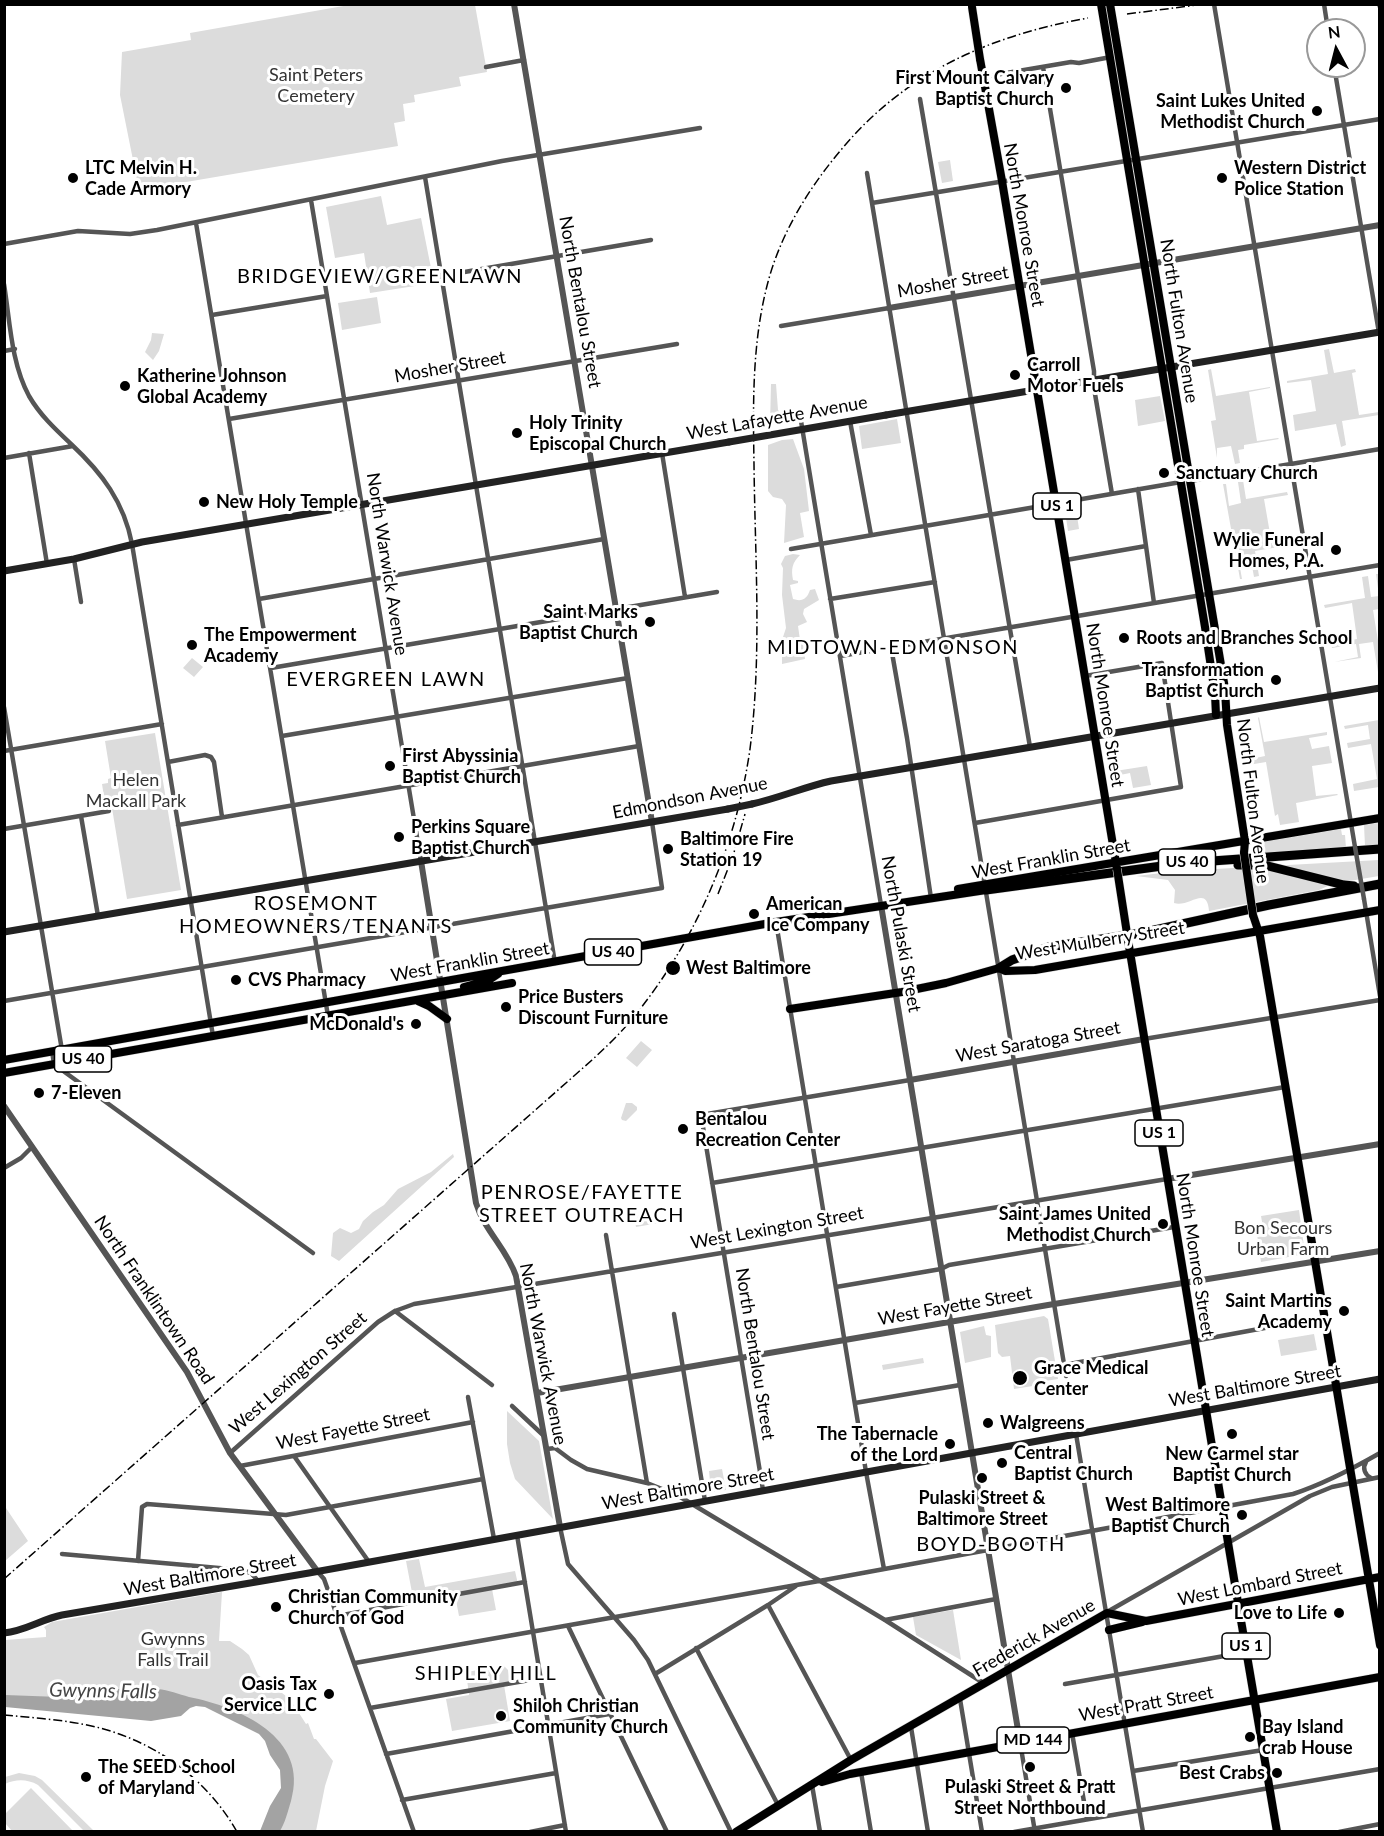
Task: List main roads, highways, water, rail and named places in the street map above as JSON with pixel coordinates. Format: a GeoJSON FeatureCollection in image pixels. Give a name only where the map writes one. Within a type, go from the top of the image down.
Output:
{"type":"FeatureCollection","features":[{"type":"Feature","properties":{"kind":"highway","name":"US 40"},"geometry":{"type":"LineString","coordinates":[[985,888],[1184,863],[1380,849]]}},
{"type":"Feature","properties":{"kind":"highway"},"geometry":{"type":"LineString","coordinates":[[985,888],[1002,892],[1178,868],[1232,865],[1264,865],[1344,885],[1365,887]]}},
{"type":"Feature","properties":{"kind":"highway"},"geometry":{"type":"LineString","coordinates":[[999,968],[1021,956],[1049,947],[1142,933],[1269,905],[1380,884]]}},
{"type":"Feature","properties":{"kind":"main road","name":"North Fulton Avenue"},"geometry":{"type":"LineString","coordinates":[[1101,4],[1145,264],[1191,480],[1225,689],[1227,725],[1245,841],[1244,853],[1253,915],[1258,930],[1380,1646]]}},
{"type":"Feature","properties":{"kind":"main road","name":"North Fulton Avenue"},"geometry":{"type":"LineString","coordinates":[[1110,4],[1154,263],[1181,482],[1215,694],[1216,715]]}},
{"type":"Feature","properties":{"kind":"main road","name":"North Monroe Street"},"geometry":{"type":"LineString","coordinates":[[971,6],[1066,560],[1174,1227],[1206,1410]]}},
{"type":"Feature","properties":{"kind":"main road","name":"West Lafayette Avenue"},"geometry":{"type":"LineString","coordinates":[[4,572],[74,559],[132,544],[362,504],[1379,333]]}},
{"type":"Feature","properties":{"kind":"main road","name":"Edmondson Avenue"},"geometry":{"type":"LineString","coordinates":[[4,932],[728,809],[769,801],[815,784],[1380,688]]}},
{"type":"Feature","properties":{"kind":"main road","name":"West Franklin Street"},"geometry":{"type":"LineString","coordinates":[[4,1060],[776,922],[942,897],[1380,818]]}},
{"type":"Feature","properties":{"kind":"main road","name":"West Mulberry Street"},"geometry":{"type":"LineString","coordinates":[[790,1010],[896,993],[999,968],[1005,971],[1035,970],[1380,910]]}},
{"type":"Feature","properties":{"kind":"main road"},"geometry":{"type":"LineString","coordinates":[[443,995],[449,991],[489,980],[502,972]]}},
{"type":"Feature","properties":{"kind":"main road","name":"West Franklin Street"},"geometry":{"type":"LineString","coordinates":[[4,1072],[512,983]]}},
{"type":"Feature","properties":{"kind":"main road"},"geometry":{"type":"LineString","coordinates":[[417,1000],[447,1019]]}},
{"type":"Feature","properties":{"kind":"main road","name":"West Baltimore Street"},"geometry":{"type":"LineString","coordinates":[[4,1633],[22,1630],[51,1617],[318,1572],[1380,1379]]}},
{"type":"Feature","properties":{"kind":"main road","name":"US 1"},"geometry":{"type":"LineString","coordinates":[[1206,1410],[1277,1832]]}},
{"type":"Feature","properties":{"kind":"main road","name":"West Lombard Street"},"geometry":{"type":"LineString","coordinates":[[1109,1630],[1380,1577]]}},
{"type":"Feature","properties":{"kind":"main road","name":"West Lombard Street"},"geometry":{"type":"LineString","coordinates":[[1107,1613],[1146,1621]]}},
{"type":"Feature","properties":{"kind":"main road","name":"Frederick Avenue"},"geometry":{"type":"LineString","coordinates":[[736,1832],[851,1760],[1107,1613]]}},
{"type":"Feature","properties":{"kind":"main road","name":"West Pratt Street"},"geometry":{"type":"LineString","coordinates":[[812,1785],[861,1772],[1380,1677]]}},
{"type":"Feature","properties":{"kind":"railway"},"geometry":{"type":"LineString","coordinates":[[1127,14],[1205,4]]}},
{"type":"Feature","properties":{"kind":"railway"},"geometry":{"type":"LineString","coordinates":[[4,1579],[592,1060],[623,1030],[655,990],[693,926],[723,857],[735,822],[750,749],[757,643],[754,441],[756,350],[768,282],[782,241],[802,203],[840,151],[878,111],[904,90],[932,72],[991,44],[1022,33],[1088,18]]}},
{"type":"Feature","properties":{"kind":"railway"},"geometry":{"type":"LineString","coordinates":[[718,894],[733,856],[745,814]]}},
{"type":"Feature","properties":{"kind":"railway"},"geometry":{"type":"LineString","coordinates":[[4,1715],[88,1725],[141,1743],[179,1766],[196,1780],[225,1813],[237,1832]]}},
{"type":"Feature","properties":{"kind":"place","name":"First Mount Calvary Baptist Church"},"geometry":{"type":"Point","coordinates":[1066,88]}},
{"type":"Feature","properties":{"kind":"place","name":"Saint Lukes United Methodist Church"},"geometry":{"type":"Point","coordinates":[1317,111]}},
{"type":"Feature","properties":{"kind":"place","name":"LTC Melvin H. Cade Armory"},"geometry":{"type":"Point","coordinates":[73,178]}},
{"type":"Feature","properties":{"kind":"place","name":"Western District Police Station"},"geometry":{"type":"Point","coordinates":[1222,178]}},
{"type":"Feature","properties":{"kind":"place","name":"Carroll Motor Fuels"},"geometry":{"type":"Point","coordinates":[1015,375]}},
{"type":"Feature","properties":{"kind":"place","name":"Katherine Johnson Global Academy"},"geometry":{"type":"Point","coordinates":[125,386]}},
{"type":"Feature","properties":{"kind":"place","name":"Holy Trinity Episcopal Church"},"geometry":{"type":"Point","coordinates":[517,433]}},
{"type":"Feature","properties":{"kind":"place","name":"Sanctuary Church"},"geometry":{"type":"Point","coordinates":[1164,473]}},
{"type":"Feature","properties":{"kind":"place","name":"New Holy Temple"},"geometry":{"type":"Point","coordinates":[204,502]}},
{"type":"Feature","properties":{"kind":"place","name":"Wylie Funeral Homes, P.A."},"geometry":{"type":"Point","coordinates":[1336,550]}},
{"type":"Feature","properties":{"kind":"place","name":"Saint Marks Baptist Church"},"geometry":{"type":"Point","coordinates":[650,622]}},
{"type":"Feature","properties":{"kind":"place","name":"Roots and Branches School"},"geometry":{"type":"Point","coordinates":[1124,638]}},
{"type":"Feature","properties":{"kind":"place","name":"The Empowerment Academy"},"geometry":{"type":"Point","coordinates":[192,645]}},
{"type":"Feature","properties":{"kind":"place","name":"Transformation Baptist Church"},"geometry":{"type":"Point","coordinates":[1276,680]}},
{"type":"Feature","properties":{"kind":"place","name":"First Abyssinia Baptist Church"},"geometry":{"type":"Point","coordinates":[390,766]}},
{"type":"Feature","properties":{"kind":"place","name":"Perkins Square Baptist Church"},"geometry":{"type":"Point","coordinates":[399,837]}},
{"type":"Feature","properties":{"kind":"place","name":"Baltimore Fire Station 19"},"geometry":{"type":"Point","coordinates":[668,849]}},
{"type":"Feature","properties":{"kind":"place","name":"American Ice Company"},"geometry":{"type":"Point","coordinates":[754,914]}},
{"type":"Feature","properties":{"kind":"place","name":"West Baltimore"},"geometry":{"type":"Point","coordinates":[673,968]}},
{"type":"Feature","properties":{"kind":"place","name":"CVS Pharmacy"},"geometry":{"type":"Point","coordinates":[236,980]}},
{"type":"Feature","properties":{"kind":"place","name":"Price Busters Discount Furniture"},"geometry":{"type":"Point","coordinates":[506,1007]}},
{"type":"Feature","properties":{"kind":"place","name":"McDonald's"},"geometry":{"type":"Point","coordinates":[416,1024]}},
{"type":"Feature","properties":{"kind":"place","name":"7-Eleven"},"geometry":{"type":"Point","coordinates":[39,1093]}},
{"type":"Feature","properties":{"kind":"place","name":"Bentalou Recreation Center"},"geometry":{"type":"Point","coordinates":[683,1129]}},
{"type":"Feature","properties":{"kind":"place","name":"Saint James United Methodist Church"},"geometry":{"type":"Point","coordinates":[1163,1224]}},
{"type":"Feature","properties":{"kind":"place","name":"Saint Martins Academy"},"geometry":{"type":"Point","coordinates":[1344,1311]}},
{"type":"Feature","properties":{"kind":"place","name":"Grace Medical Center"},"geometry":{"type":"Point","coordinates":[1020,1378]}},
{"type":"Feature","properties":{"kind":"place","name":"Walgreens"},"geometry":{"type":"Point","coordinates":[988,1423]}},
{"type":"Feature","properties":{"kind":"place","name":"New Carmel star Baptist Church"},"geometry":{"type":"Point","coordinates":[1232,1434]}},
{"type":"Feature","properties":{"kind":"place","name":"The Tabernacle of the Lord"},"geometry":{"type":"Point","coordinates":[950,1444]}},
{"type":"Feature","properties":{"kind":"place","name":"Central Baptist Church"},"geometry":{"type":"Point","coordinates":[1002,1463]}},
{"type":"Feature","properties":{"kind":"place","name":"Pulaski Street & Baltimore Street"},"geometry":{"type":"Point","coordinates":[982,1478]}},
{"type":"Feature","properties":{"kind":"place","name":"West Baltimore Baptist Church"},"geometry":{"type":"Point","coordinates":[1242,1515]}},
{"type":"Feature","properties":{"kind":"place","name":"Christian Community Church of God"},"geometry":{"type":"Point","coordinates":[276,1607]}},
{"type":"Feature","properties":{"kind":"place","name":"Love to Life"},"geometry":{"type":"Point","coordinates":[1339,1613]}},
{"type":"Feature","properties":{"kind":"place","name":"Oasis Tax Service LLC"},"geometry":{"type":"Point","coordinates":[329,1694]}},
{"type":"Feature","properties":{"kind":"place","name":"Shiloh Christian Community Church"},"geometry":{"type":"Point","coordinates":[501,1716]}},
{"type":"Feature","properties":{"kind":"place","name":"Bay Island crab House"},"geometry":{"type":"Point","coordinates":[1250,1737]}},
{"type":"Feature","properties":{"kind":"place","name":"Pulaski Street & Pratt Street Northbound"},"geometry":{"type":"Point","coordinates":[1030,1767]}},
{"type":"Feature","properties":{"kind":"place","name":"Best Crabs"},"geometry":{"type":"Point","coordinates":[1277,1773]}},
{"type":"Feature","properties":{"kind":"place","name":"The SEED School of Maryland"},"geometry":{"type":"Point","coordinates":[86,1777]}},
{"type":"Feature","properties":{"kind":"district","name":"BRIDGEVIEW/GREENLAWN"},"geometry":{"type":"Point","coordinates":[380,277]}},
{"type":"Feature","properties":{"kind":"district","name":"MIDTOWN-EDMONSON"},"geometry":{"type":"Point","coordinates":[893,648]}},
{"type":"Feature","properties":{"kind":"district","name":"EVERGREEN LAWN"},"geometry":{"type":"Point","coordinates":[386,680]}},
{"type":"Feature","properties":{"kind":"district","name":"ROSEMONT HOMEOWNERS/TENANTS"},"geometry":{"type":"Point","coordinates":[316,916]}},
{"type":"Feature","properties":{"kind":"district","name":"PENROSE/FAYETTE STREET OUTREACH"},"geometry":{"type":"Point","coordinates":[582,1204]}},
{"type":"Feature","properties":{"kind":"district","name":"BOYD-BOOTH"},"geometry":{"type":"Point","coordinates":[991,1545]}},
{"type":"Feature","properties":{"kind":"district","name":"SHIPLEY HILL"},"geometry":{"type":"Point","coordinates":[486,1674]}},
{"type":"Feature","properties":{"kind":"park label","name":"Saint Peters Cemetery"},"geometry":{"type":"Point","coordinates":[316,85]}},
{"type":"Feature","properties":{"kind":"park label","name":"Helen Mackall Park"},"geometry":{"type":"Point","coordinates":[136,790]}},
{"type":"Feature","properties":{"kind":"park label","name":"Bon Secours Urban Farm"},"geometry":{"type":"Point","coordinates":[1283,1238]}},
{"type":"Feature","properties":{"kind":"park label","name":"Gwynns Falls Trail"},"geometry":{"type":"Point","coordinates":[173,1649]}},
{"type":"Feature","properties":{"kind":"water label","name":"Gwynns Falls"},"geometry":{"type":"Point","coordinates":[103,1691]}}]}
